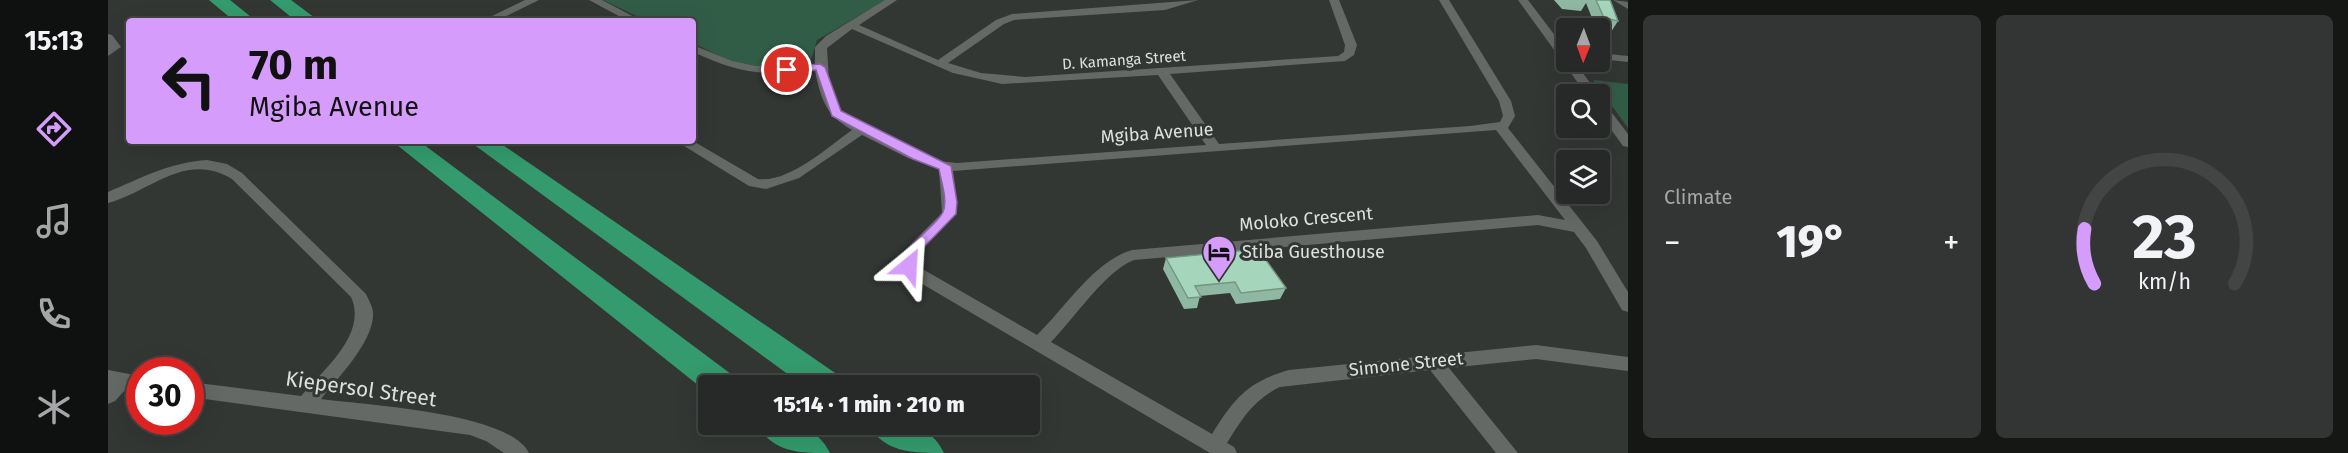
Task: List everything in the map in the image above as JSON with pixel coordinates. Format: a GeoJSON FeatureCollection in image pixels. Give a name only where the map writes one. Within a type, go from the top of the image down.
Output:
{"type":"FeatureCollection","features":[{"type":"Feature","properties":{"kind":"highway"},"geometry":{"type":"LineString","coordinates":[[218,0],[242,18]]}},
{"type":"Feature","properties":{"kind":"highway"},"geometry":{"type":"LineString","coordinates":[[279,0],[305,18]]}},
{"type":"Feature","properties":{"kind":"highway"},"geometry":{"type":"LineString","coordinates":[[408,144],[709,375]]}},
{"type":"Feature","properties":{"kind":"highway"},"geometry":{"type":"LineString","coordinates":[[486,144],[813,375]]}},
{"type":"Feature","properties":{"kind":"highway"},"geometry":{"type":"LineString","coordinates":[[788,435],[812,453]]}},
{"type":"Feature","properties":{"kind":"highway"},"geometry":{"type":"LineString","coordinates":[[901,435],[926,453]]}},
{"type":"Feature","properties":{"kind":"street"},"geometry":{"type":"LineString","coordinates":[[494,18],[534,0]]}},
{"type":"Feature","properties":{"kind":"street"},"geometry":{"type":"LineString","coordinates":[[594,0],[631,18]]}},
{"type":"Feature","properties":{"kind":"street"},"geometry":{"type":"LineString","coordinates":[[696,50],[729,66],[748,71],[820,67],[819,52],[825,41],[892,0]]}},
{"type":"Feature","properties":{"kind":"street"},"geometry":{"type":"LineString","coordinates":[[942,63],[1000,22],[1012,17],[1165,7],[1193,0]]}},
{"type":"Feature","properties":{"kind":"street","name":"D. Kamanga Street"},"geometry":{"type":"LineString","coordinates":[[851,25],[978,77],[1011,81],[1341,59],[1352,49],[1334,0]]}},
{"type":"Feature","properties":{"kind":"street"},"geometry":{"type":"LineString","coordinates":[[1444,0],[1505,101],[1508,122],[1500,127],[1592,245],[1628,306]]}},
{"type":"Feature","properties":{"kind":"street"},"geometry":{"type":"LineString","coordinates":[[1523,0],[1556,43]]}},
{"type":"Feature","properties":{"kind":"street"},"geometry":{"type":"LineString","coordinates":[[1618,0],[1628,6]]}},
{"type":"Feature","properties":{"kind":"street"},"geometry":{"type":"LineString","coordinates":[[108,37],[115,46],[108,53]]}},
{"type":"Feature","properties":{"kind":"street"},"geometry":{"type":"LineString","coordinates":[[1610,58],[1628,59]]}},
{"type":"Feature","properties":{"kind":"street","name":"Mgiba Avenue"},"geometry":{"type":"LineString","coordinates":[[820,67],[836,113],[918,157],[945,166],[1500,127]]}},
{"type":"Feature","properties":{"kind":"street"},"geometry":{"type":"LineString","coordinates":[[1162,72],[1214,147]]}},
{"type":"Feature","properties":{"kind":"street"},"geometry":{"type":"LineString","coordinates":[[1610,119],[1628,143]]}},
{"type":"Feature","properties":{"kind":"street"},"geometry":{"type":"LineString","coordinates":[[688,144],[754,183],[766,186],[788,178],[863,128]]}},
{"type":"Feature","properties":{"kind":"street"},"geometry":{"type":"LineString","coordinates":[[108,198],[182,168],[203,163],[218,165],[237,176],[358,294],[364,306],[364,323],[350,346],[306,404]]}},
{"type":"Feature","properties":{"kind":"street"},"geometry":{"type":"LineString","coordinates":[[945,166],[950,202],[949,214],[911,251],[907,259],[909,266],[917,274],[1221,450]]}},
{"type":"Feature","properties":{"kind":"street","name":"Moloko Crescent"},"geometry":{"type":"LineString","coordinates":[[1038,344],[1062,321],[1105,269],[1115,261],[1132,255],[1538,220],[1578,228]]}},
{"type":"Feature","properties":{"kind":"street","name":"Simone Street"},"geometry":{"type":"LineString","coordinates":[[1221,450],[1237,411],[1263,384],[1288,376],[1536,352],[1628,364]]}},
{"type":"Feature","properties":{"kind":"street"},"geometry":{"type":"LineString","coordinates":[[1433,361],[1508,453]]}},
{"type":"Feature","properties":{"kind":"street"},"geometry":{"type":"LineString","coordinates":[[108,396],[124,380]]}},
{"type":"Feature","properties":{"kind":"street","name":"Kiepersol Street"},"geometry":{"type":"LineString","coordinates":[[204,391],[470,427],[493,435],[519,453]]}},
{"type":"Feature","properties":{"kind":"green space"},"geometry":{"type":"Polygon","coordinates":[[[603,0],[886,0],[817,40],[810,63],[783,67],[740,66],[696,44],[696,18],[641,18],[603,0]]]}},
{"type":"Feature","properties":{"kind":"green space"},"geometry":{"type":"Polygon","coordinates":[[[1593,80],[1628,84],[1628,128],[1610,103],[1610,84],[1596,84],[1593,80]]]}},
{"type":"Feature","properties":{"kind":"building"},"geometry":{"type":"Polygon","coordinates":[[[1596,0],[1610,0],[1618,21],[1604,18],[1596,0]]]}},
{"type":"Feature","properties":{"kind":"building"},"geometry":{"type":"Polygon","coordinates":[[[1258,249],[1286,288],[1241,293],[1235,282],[1195,286],[1201,297],[1188,298],[1166,258],[1258,249]]]}},
{"type":"Feature","properties":{"kind":"place","name":"Stiba Guesthouse"},"geometry":{"type":"Point","coordinates":[1219,281]}},
{"type":"Feature","properties":{"kind":"route"},"geometry":{"type":"LineString","coordinates":[[787,70],[820,67],[836,113],[918,157],[945,166],[950,202],[948,218],[911,251],[907,259],[909,266]]}}]}
